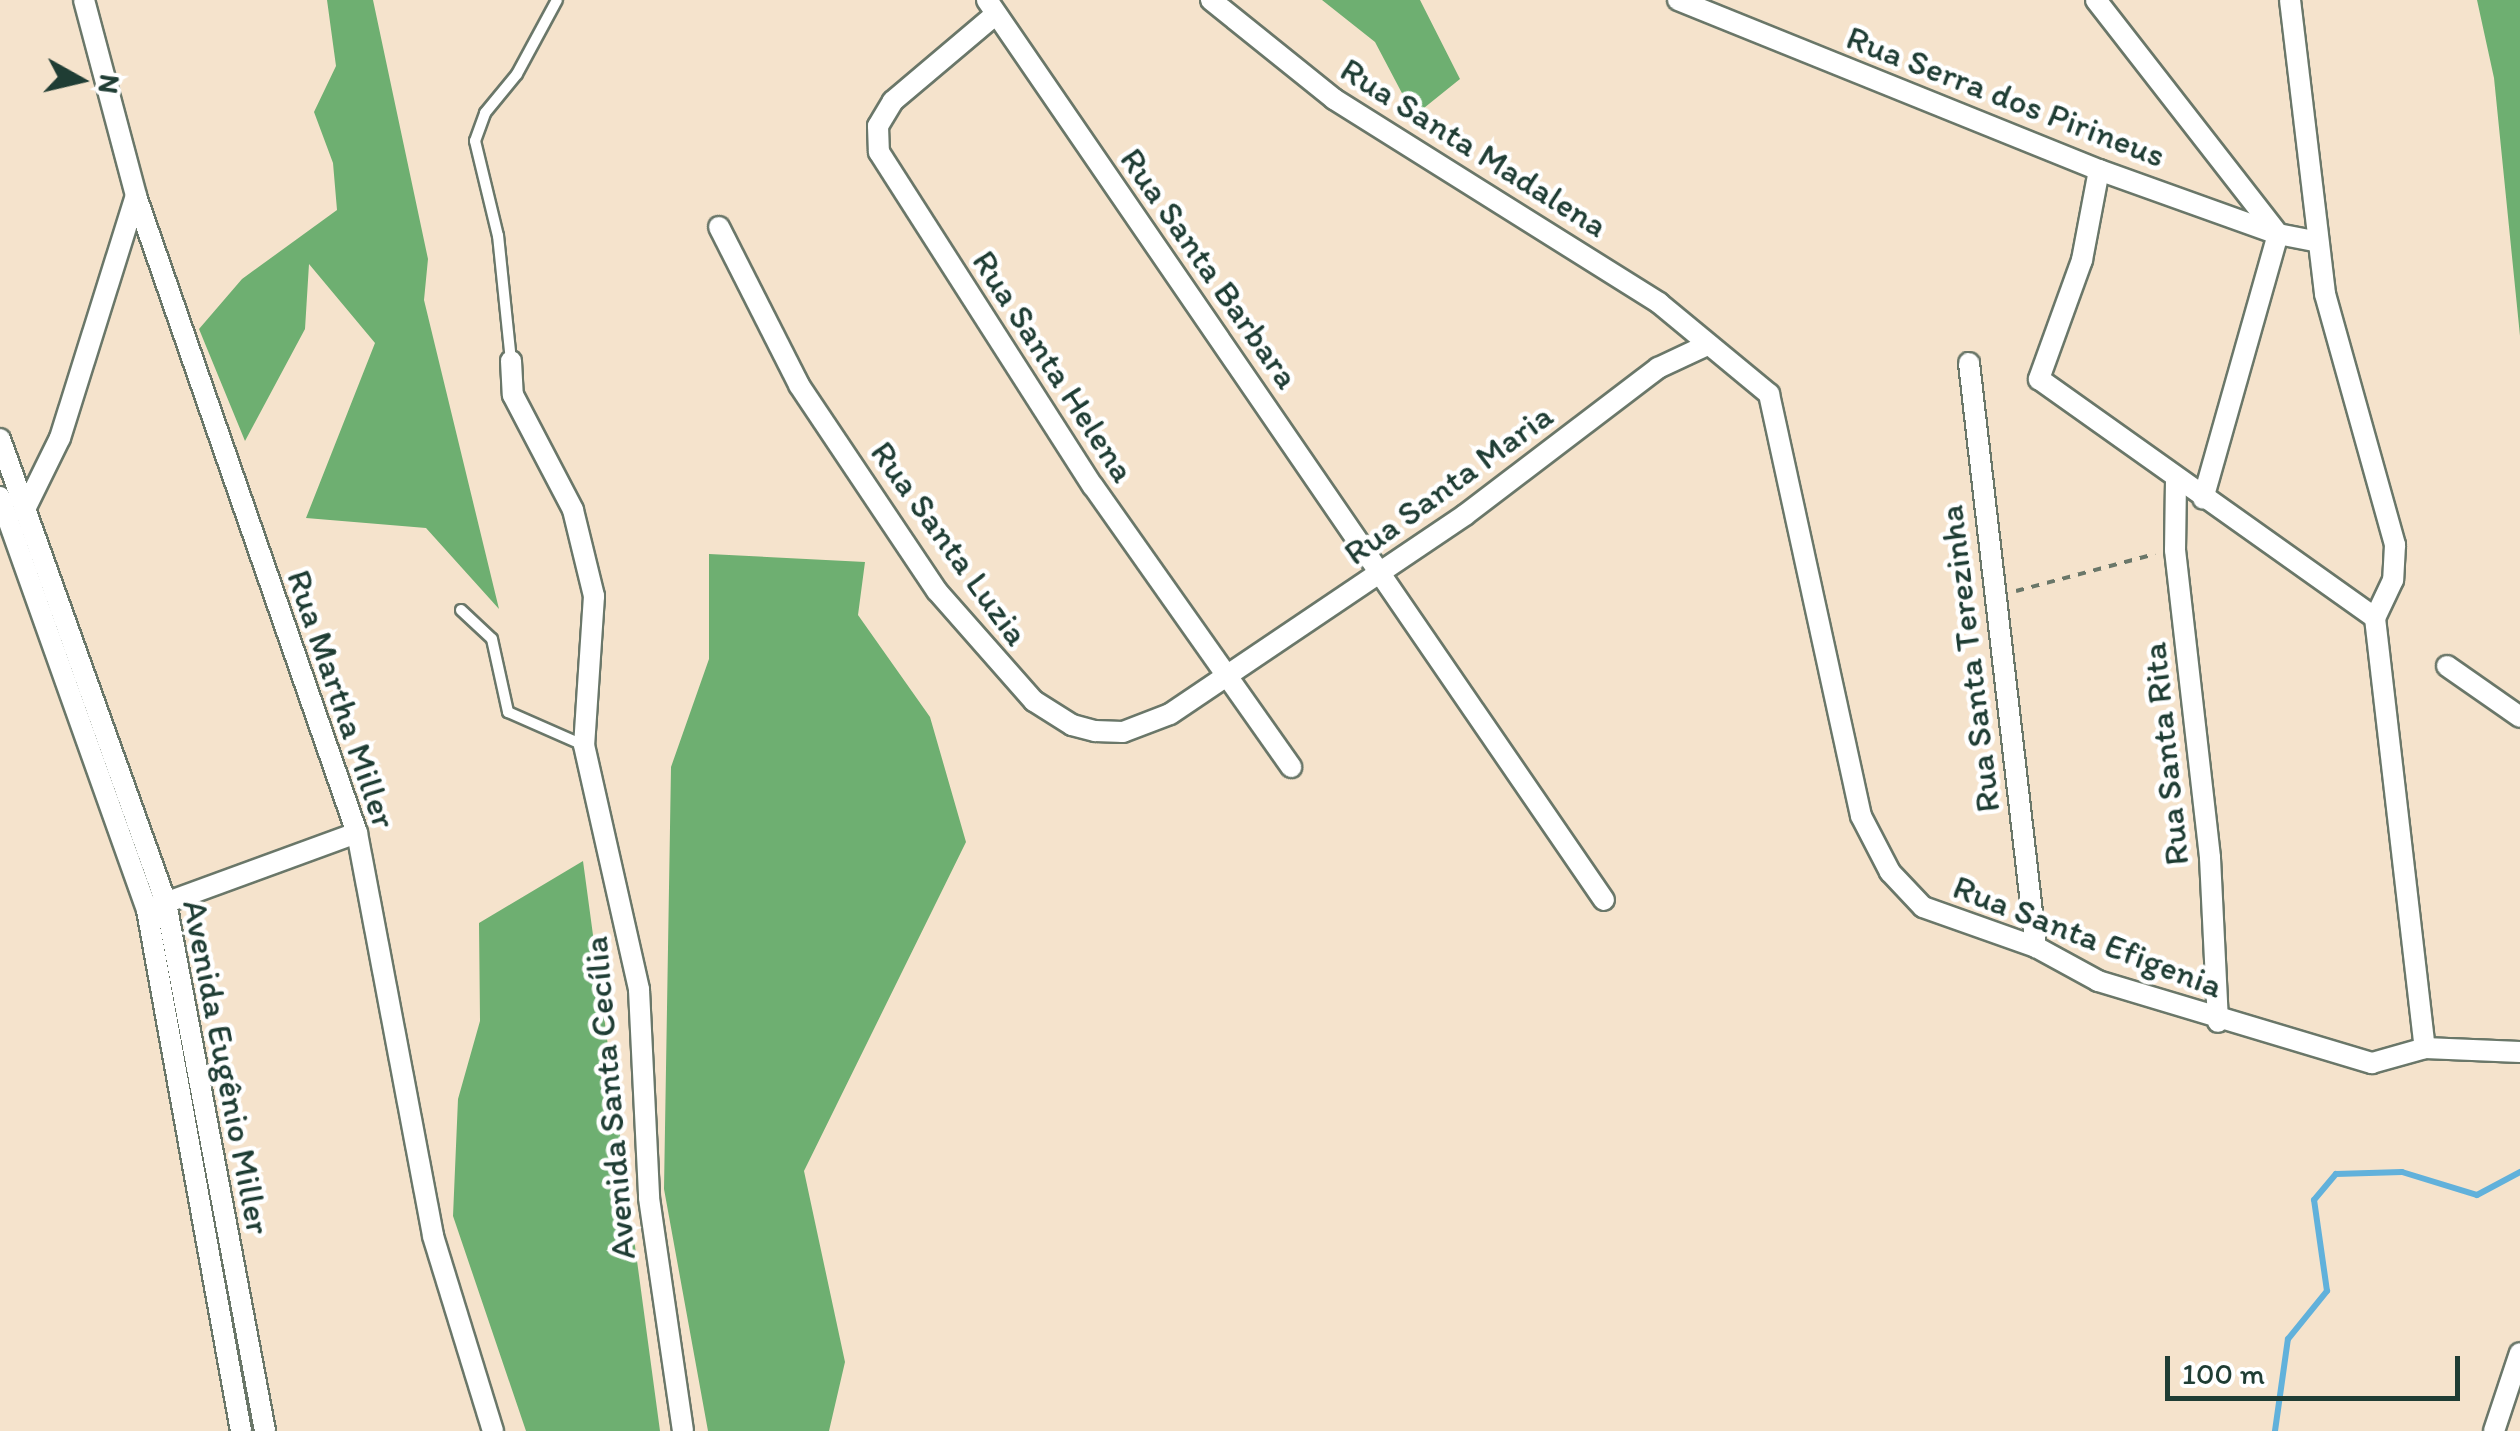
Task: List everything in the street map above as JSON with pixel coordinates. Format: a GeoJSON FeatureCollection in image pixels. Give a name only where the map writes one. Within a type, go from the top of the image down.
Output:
{"type":"FeatureCollection","features":[{"type":"Feature","properties":{"kind":"street","name":"Rua Martha Miller"},"geometry":{"type":"LineString","coordinates":[[84,0],[136,196],[357,833],[432,1236],[493,1431]]}},
{"type":"Feature","properties":{"kind":"street","name":"Rua Santa Madalena"},"geometry":{"type":"LineString","coordinates":[[1211,0],[1294,72],[1570,244],[1708,344]]}},
{"type":"Feature","properties":{"kind":"street","name":"Rua Serra dos Pirineus"},"geometry":{"type":"LineString","coordinates":[[1678,0],[2099,170],[2278,234],[2315,240]]}},
{"type":"Feature","properties":{"kind":"street"},"geometry":{"type":"LineString","coordinates":[[2096,0],[2278,234],[2203,499]]}},
{"type":"Feature","properties":{"kind":"street"},"geometry":{"type":"LineString","coordinates":[[2290,0],[2315,240],[2344,376],[2392,532],[2393,580],[2375,618],[2425,1048]]}},
{"type":"Feature","properties":{"kind":"street","name":"Rua Santa Barbara"},"geometry":{"type":"LineString","coordinates":[[992,7],[1604,900]]}},
{"type":"Feature","properties":{"kind":"street","name":"Rua Santa Helena"},"geometry":{"type":"LineString","coordinates":[[992,7],[893,101],[878,126],[879,152],[1093,486],[1291,767]]}},
{"type":"Feature","properties":{"kind":"street"},"geometry":{"type":"LineString","coordinates":[[2099,170],[2082,260],[2039,379],[2075,410],[2375,618]]}},
{"type":"Feature","properties":{"kind":"street"},"geometry":{"type":"LineString","coordinates":[[26,507],[60,438],[136,196]]}},
{"type":"Feature","properties":{"kind":"street","name":"Rua Santa Luzia"},"geometry":{"type":"LineString","coordinates":[[719,228],[799,385],[937,591],[1034,701],[1072,725],[1123,732],[1152,724],[1227,678]]}},
{"type":"Feature","properties":{"kind":"street","name":"Rua Santa Maria"},"geometry":{"type":"LineString","coordinates":[[1227,678],[1381,573],[1658,368],[1708,344]]}},
{"type":"Feature","properties":{"kind":"street","name":"Rua Santa Efigenia"},"geometry":{"type":"LineString","coordinates":[[1708,344],[1769,394],[1832,707],[1878,854],[1923,907],[2036,947],[2098,981],[2218,1022],[2372,1063],[2425,1048],[2520,1052]]}},
{"type":"Feature","properties":{"kind":"street","name":"Avenida Santa Cecília"},"geometry":{"type":"LineString","coordinates":[[511,361],[513,395],[573,510],[594,596],[584,746],[638,990],[648,1198],[683,1431]]}},
{"type":"Feature","properties":{"kind":"street","name":"Rua Santa Terezinha"},"geometry":{"type":"LineString","coordinates":[[1969,363],[2036,947]]}},
{"type":"Feature","properties":{"kind":"street","name":"Avenida Eugênio Miller"},"geometry":{"type":"LineString","coordinates":[[0,439],[157,906],[265,1431]]}},
{"type":"Feature","properties":{"kind":"street","name":"Rua Santa Rita"},"geometry":{"type":"LineString","coordinates":[[2176,480],[2175,550],[2210,858],[2218,1022]]}},
{"type":"Feature","properties":{"kind":"street","name":"Avenida Eugênio Miller"},"geometry":{"type":"LineString","coordinates":[[0,497],[157,906],[241,1431]]}},
{"type":"Feature","properties":{"kind":"street"},"geometry":{"type":"LineString","coordinates":[[2447,666],[2520,717]]}},
{"type":"Feature","properties":{"kind":"street"},"geometry":{"type":"LineString","coordinates":[[157,906],[357,833]]}},
{"type":"Feature","properties":{"kind":"street"},"geometry":{"type":"LineString","coordinates":[[2494,1431],[2520,1354]]}},
{"type":"Feature","properties":{"kind":"lane"},"geometry":{"type":"LineString","coordinates":[[511,361],[498,236],[475,141],[485,113],[516,74],[557,0]]}},
{"type":"Feature","properties":{"kind":"lane"},"geometry":{"type":"LineString","coordinates":[[461,610],[492,639],[508,712],[584,746]]}},
{"type":"Feature","properties":{"kind":"path"},"geometry":{"type":"LineString","coordinates":[[1993,596],[2175,550]]}},
{"type":"Feature","properties":{"kind":"green space"},"geometry":{"type":"Polygon","coordinates":[[[327,0],[373,0],[428,259],[424,300],[499,609],[426,528],[306,518],[375,343],[309,264],[305,329],[245,441],[199,329],[242,279],[337,210],[333,163],[314,112],[336,66],[327,0]]]}},
{"type":"Feature","properties":{"kind":"green space"},"geometry":{"type":"Polygon","coordinates":[[[1322,0],[1420,0],[1460,79],[1414,116],[1375,42],[1322,0]]]}},
{"type":"Feature","properties":{"kind":"green space"},"geometry":{"type":"Polygon","coordinates":[[[2477,0],[2520,0],[2520,336],[2494,78],[2477,0]]]}},
{"type":"Feature","properties":{"kind":"green space"},"geometry":{"type":"Polygon","coordinates":[[[709,554],[865,562],[858,615],[930,717],[966,842],[804,1171],[845,1362],[829,1431],[708,1431],[664,1189],[671,767],[709,659],[709,554]]]}},
{"type":"Feature","properties":{"kind":"green space"},"geometry":{"type":"Polygon","coordinates":[[[583,861],[660,1431],[526,1431],[453,1216],[458,1099],[480,1021],[479,923],[583,861]]]}},
{"type":"Feature","properties":{"kind":"waterway"},"geometry":{"type":"LineString","coordinates":[[2275,1431],[2288,1339],[2327,1291],[2314,1200],[2336,1174],[2402,1172],[2477,1195],[2520,1172]]}}]}
